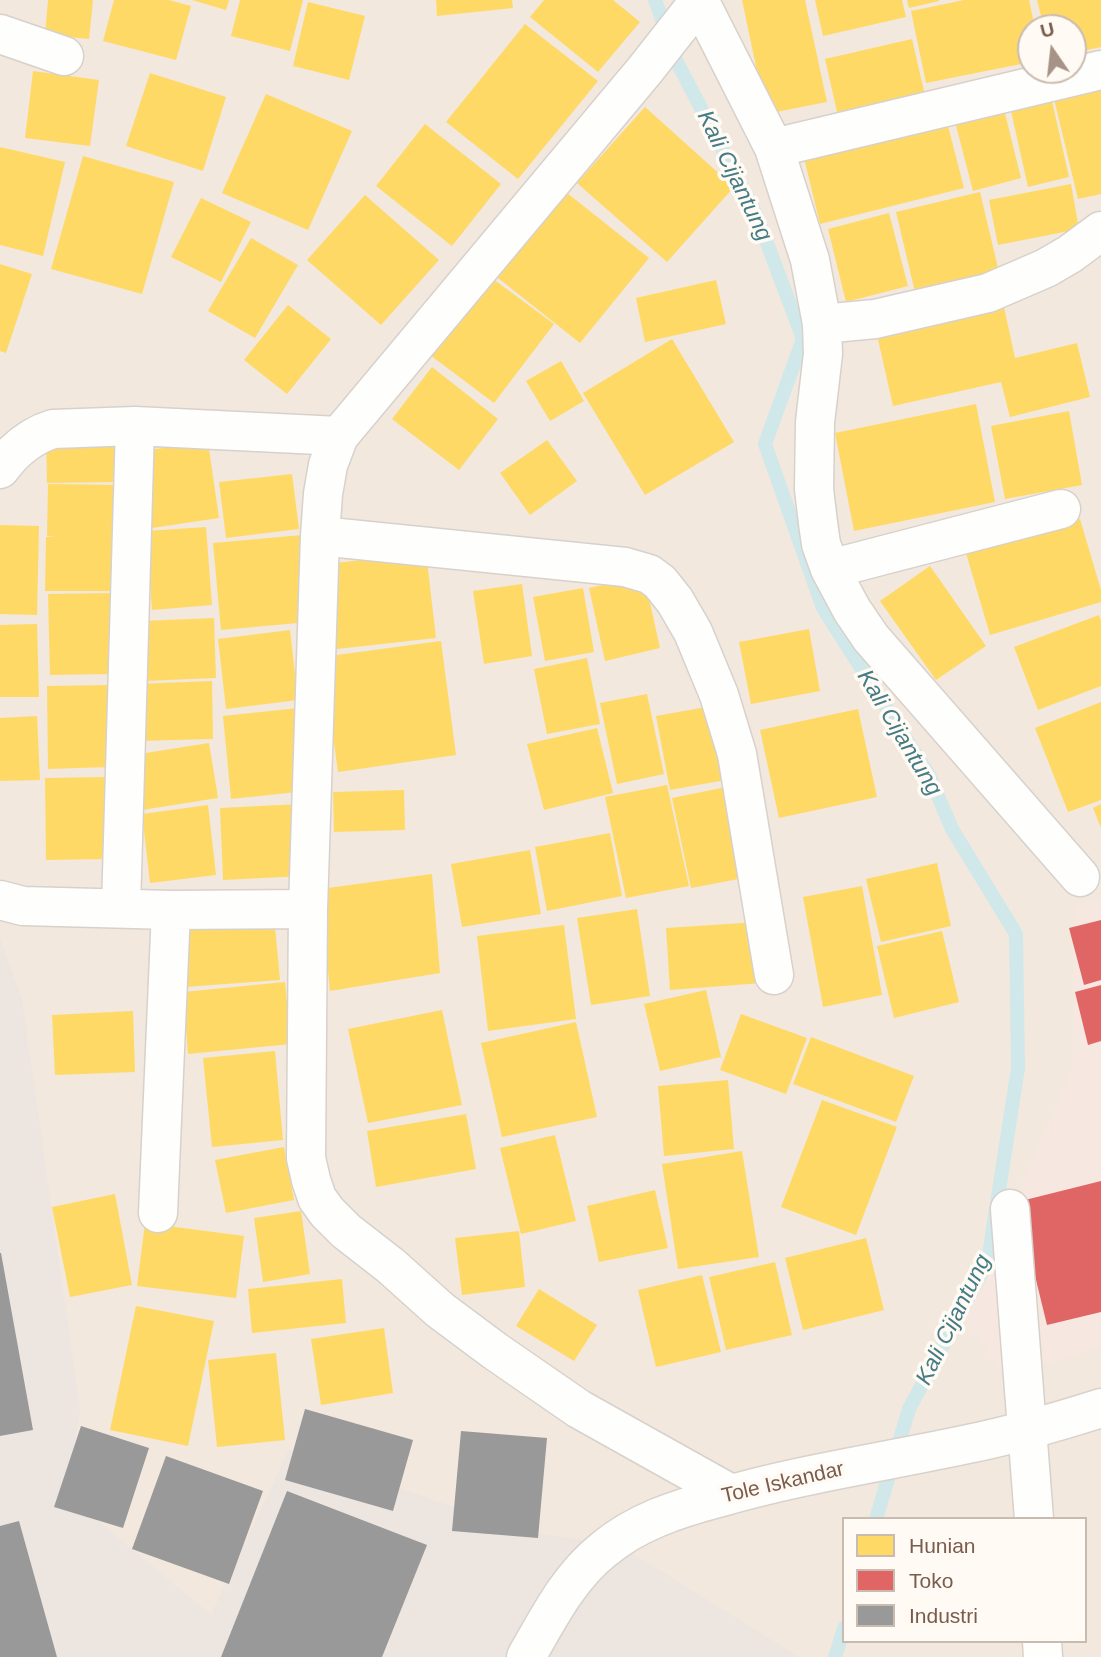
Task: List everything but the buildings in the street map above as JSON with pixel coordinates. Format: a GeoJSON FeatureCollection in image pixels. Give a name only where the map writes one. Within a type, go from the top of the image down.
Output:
{"type":"FeatureCollection","features":[{"type":"Feature","properties":{"kind":"street"},"geometry":{"type":"LineString","coordinates":[[731,1494],[579,1409],[440,1310],[327,1212],[317,1198],[306,1158],[308,909],[320,536],[328,465],[339,436],[696,5],[774,148],[810,260],[822,324],[823,354],[815,422],[814,489],[821,544],[830,569],[871,638],[1080,877]]}},
{"type":"Feature","properties":{"kind":"street"},"geometry":{"type":"LineString","coordinates":[[0,34],[64,56]]}},
{"type":"Feature","properties":{"kind":"street"},"geometry":{"type":"LineString","coordinates":[[774,148],[1101,70]]}},
{"type":"Feature","properties":{"kind":"street"},"geometry":{"type":"LineString","coordinates":[[822,324],[875,319],[988,293],[1046,268],[1101,231]]}},
{"type":"Feature","properties":{"kind":"street"},"geometry":{"type":"LineString","coordinates":[[0,469],[21,445],[42,432],[53,429],[135,426],[339,436]]}},
{"type":"Feature","properties":{"kind":"street"},"geometry":{"type":"LineString","coordinates":[[121,908],[135,426]]}},
{"type":"Feature","properties":{"kind":"street"},"geometry":{"type":"LineString","coordinates":[[830,569],[1061,509]]}},
{"type":"Feature","properties":{"kind":"street"},"geometry":{"type":"LineString","coordinates":[[320,536],[625,567],[643,571],[660,582],[676,601],[693,632],[719,695],[737,754],[774,975]]}},
{"type":"Feature","properties":{"kind":"street"},"geometry":{"type":"LineString","coordinates":[[0,900],[23,906],[171,910],[308,909]]}},
{"type":"Feature","properties":{"kind":"street"},"geometry":{"type":"LineString","coordinates":[[158,1213],[171,910]]}},
{"type":"Feature","properties":{"kind":"street"},"geometry":{"type":"LineString","coordinates":[[1010,1209],[1034,1517]]}},
{"type":"Feature","properties":{"kind":"street","name":"Tole Iskandar"},"geometry":{"type":"LineString","coordinates":[[526,1657],[566,1588],[602,1550],[645,1523],[675,1510],[774,1482],[971,1444],[1101,1408]]}},
{"type":"Feature","properties":{"kind":"shaded area"},"geometry":{"type":"Polygon","coordinates":[[[0,0],[1101,0],[1101,1657],[0,1657],[0,0]]]}},
{"type":"Feature","properties":{"kind":"shaded area"},"geometry":{"type":"Polygon","coordinates":[[[1101,899],[1101,1347],[1006,1377],[964,1316],[1073,1068],[1074,906],[1101,899]]]}},
{"type":"Feature","properties":{"kind":"shaded area"},"geometry":{"type":"Polygon","coordinates":[[[0,939],[22,1000],[80,1410],[67,1495],[211,1615],[289,1450],[523,1531],[619,1545],[799,1657],[0,1657],[0,939]]]}},
{"type":"Feature","properties":{"kind":"waterway","name":"Kali Cijantung"},"geometry":{"type":"LineString","coordinates":[[655,0],[677,62],[756,214],[803,339],[765,444],[823,608],[929,775],[952,829],[1016,934],[1018,1068],[988,1261],[909,1409],[877,1517]]}},
{"type":"Feature","properties":{"kind":"waterway","name":"Kali Cijantung"},"geometry":{"type":"LineString","coordinates":[[835,1657],[842,1634]]}}]}
